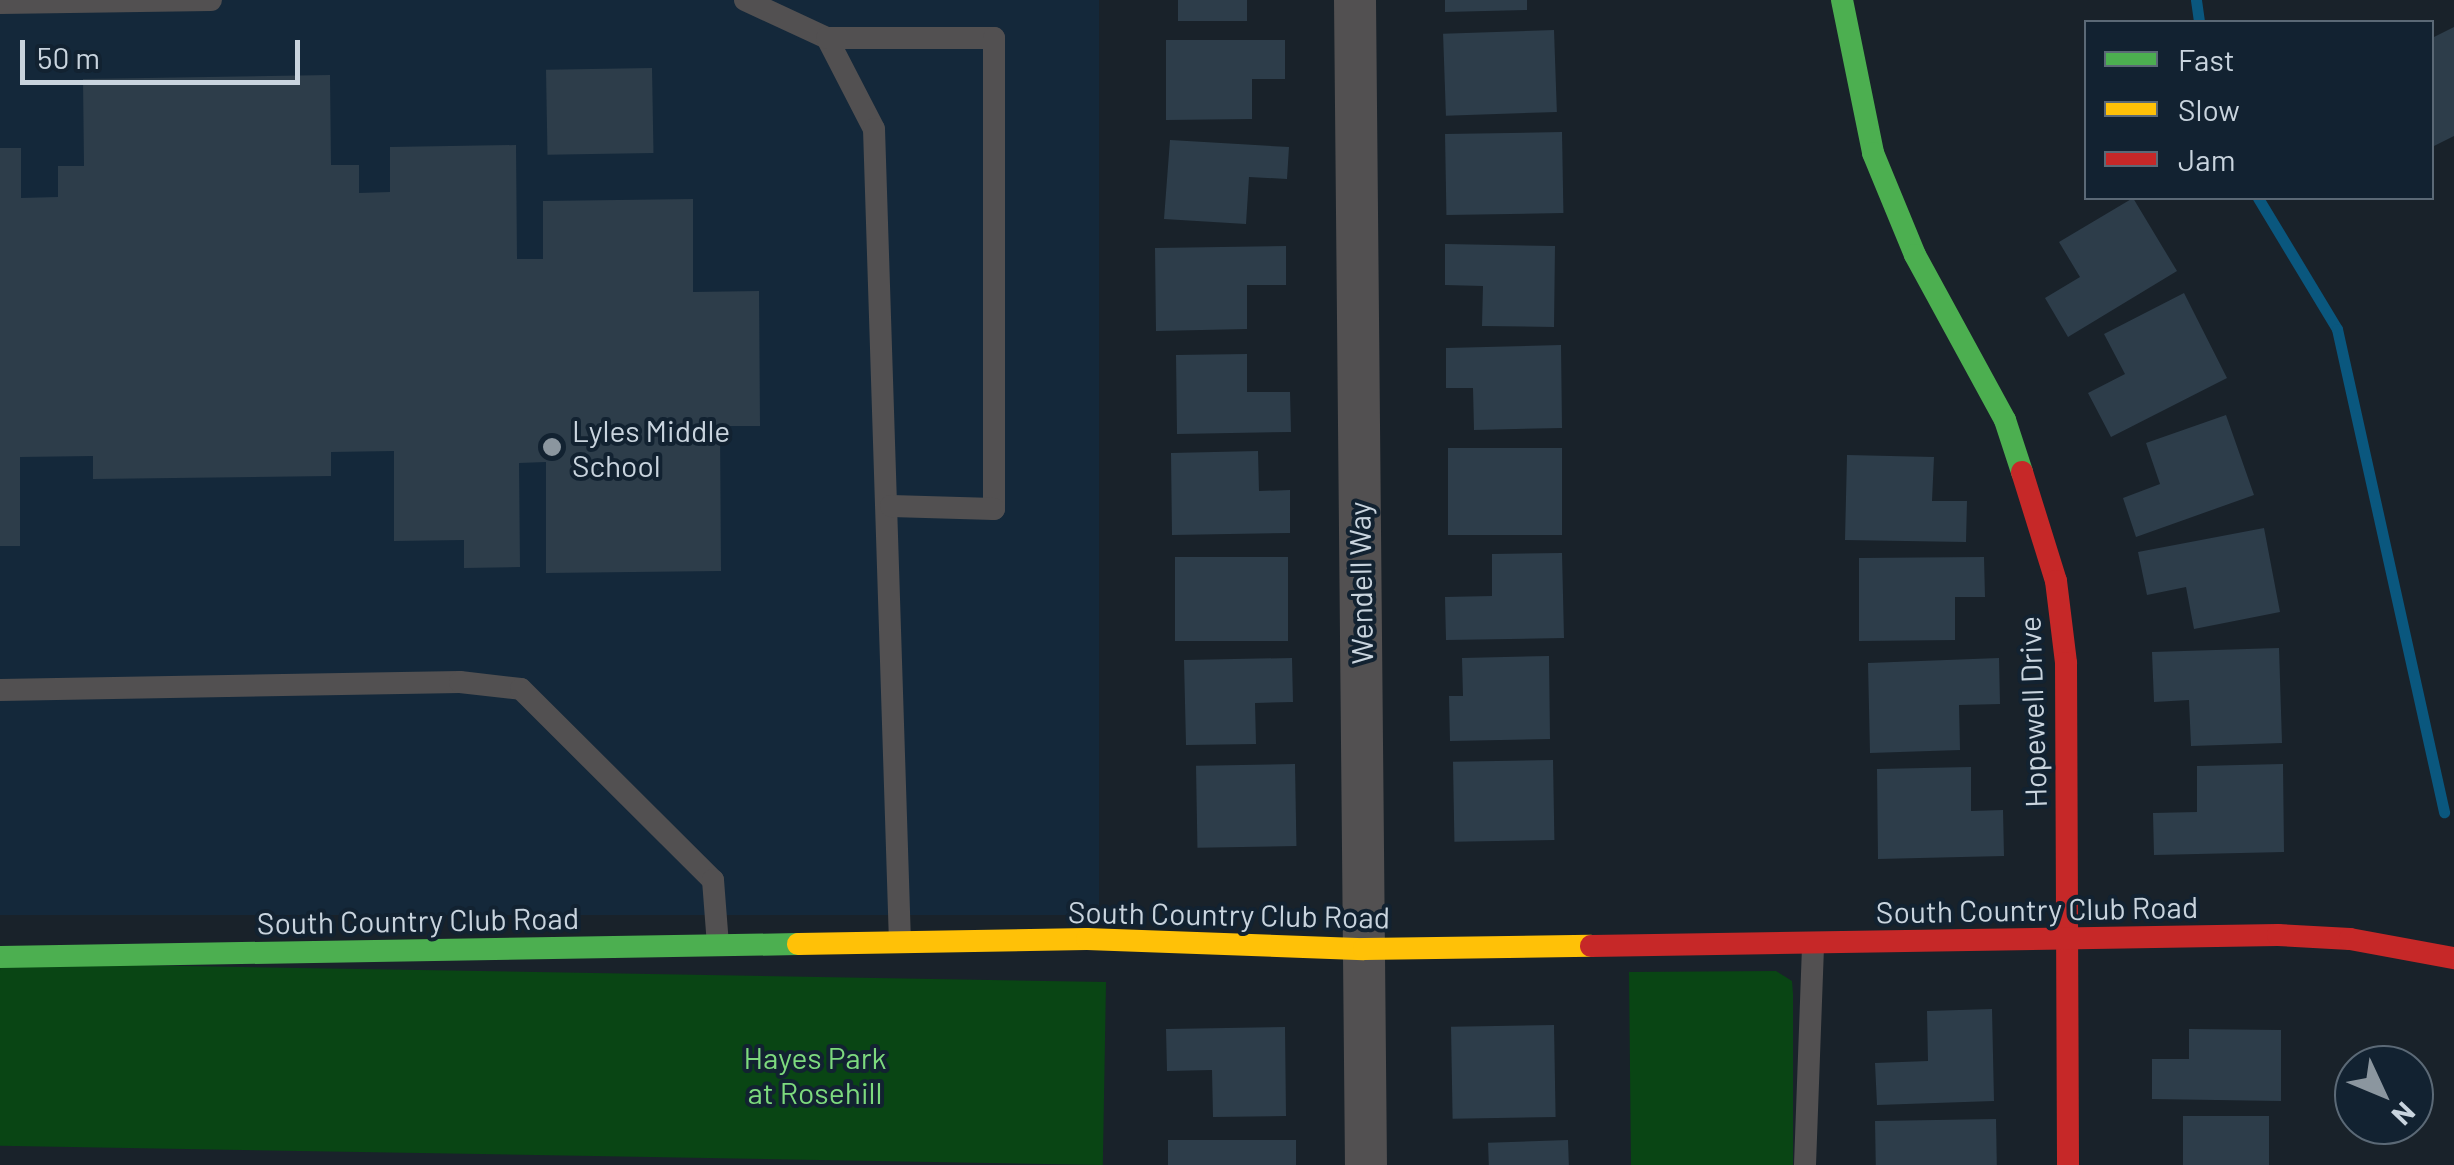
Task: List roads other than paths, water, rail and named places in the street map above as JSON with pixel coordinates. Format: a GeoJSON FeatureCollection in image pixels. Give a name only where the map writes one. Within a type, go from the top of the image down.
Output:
{"type":"FeatureCollection","features":[{"type":"Feature","properties":{"kind":"street","name":"Wendell Way"},"geometry":{"type":"LineString","coordinates":[[1355,0],[1366,1165]]}},
{"type":"Feature","properties":{"kind":"street","name":"Hopewell Drive"},"geometry":{"type":"LineString","coordinates":[[1842,0],[1874,153],[1915,255],[2005,420],[2056,580],[2066,663],[2068,1165]]}},
{"type":"Feature","properties":{"kind":"street","name":"South Country Club Road"},"geometry":{"type":"LineString","coordinates":[[0,957],[1087,939],[1364,949],[2278,934],[2454,958]]}},
{"type":"Feature","properties":{"kind":"lane"},"geometry":{"type":"LineString","coordinates":[[0,3],[211,0]]}},
{"type":"Feature","properties":{"kind":"lane"},"geometry":{"type":"LineString","coordinates":[[745,0],[826,38],[994,38],[994,508],[890,506]]}},
{"type":"Feature","properties":{"kind":"lane"},"geometry":{"type":"LineString","coordinates":[[826,38],[874,129],[890,506],[900,942]]}},
{"type":"Feature","properties":{"kind":"lane"},"geometry":{"type":"LineString","coordinates":[[0,690],[460,682],[520,689],[713,880],[718,945]]}},
{"type":"Feature","properties":{"kind":"lane"},"geometry":{"type":"LineString","coordinates":[[1805,1165],[1814,943]]}},
{"type":"Feature","properties":{"kind":"waterway"},"geometry":{"type":"LineString","coordinates":[[2196,0],[2199,20]]}},
{"type":"Feature","properties":{"kind":"waterway"},"geometry":{"type":"LineString","coordinates":[[2259,200],[2337,329],[2444,812]]}},
{"type":"Feature","properties":{"kind":"place","name":"Lyles Middle School"},"geometry":{"type":"Point","coordinates":[552,447]}},
{"type":"Feature","properties":{"kind":"park label","name":"Hayes Park at Rosehill"},"geometry":{"type":"Point","coordinates":[815,1074]}}]}
